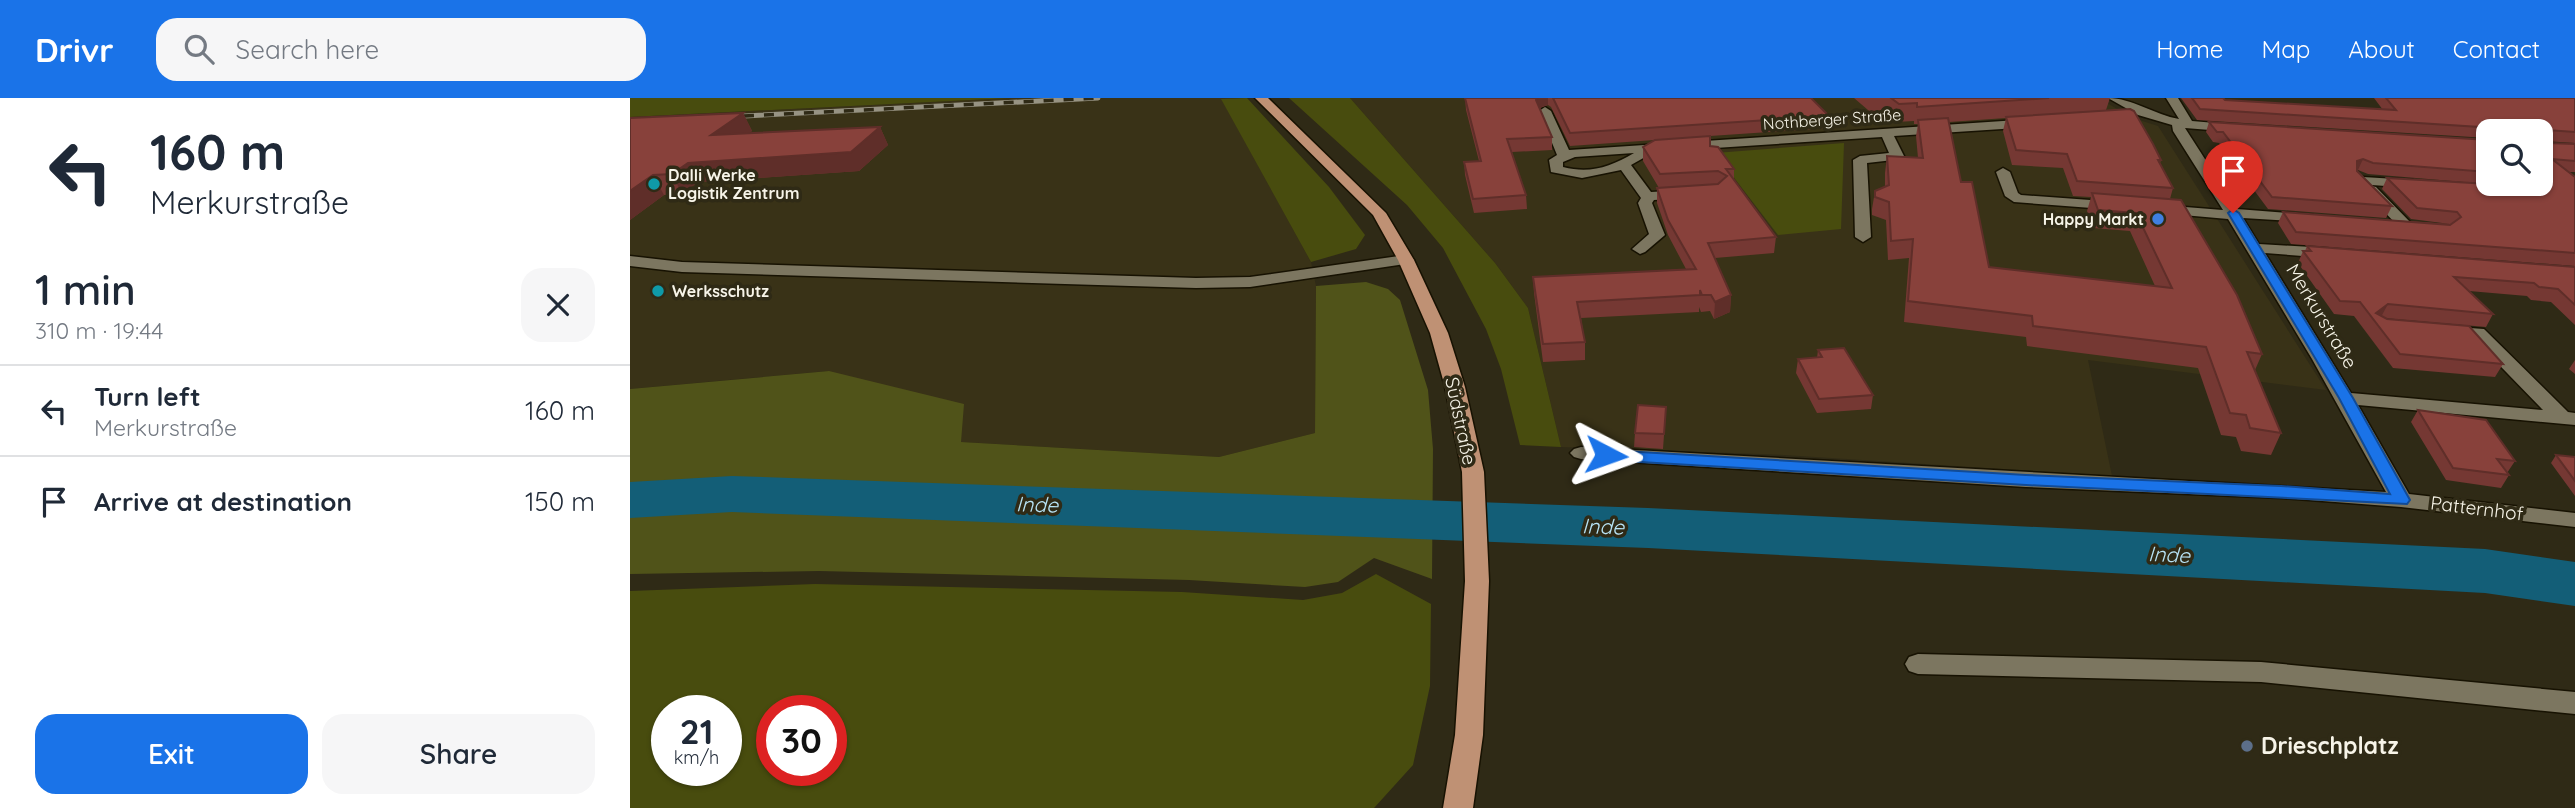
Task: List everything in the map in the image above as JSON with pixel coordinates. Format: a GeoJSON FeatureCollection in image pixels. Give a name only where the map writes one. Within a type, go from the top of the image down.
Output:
{"type":"FeatureCollection","features":[{"type":"Feature","properties":{"kind":"main road","name":"Südstraße"},"geometry":{"type":"LineString","coordinates":[[1262,99],[1379,213],[1406,260],[1439,333],[1455,387],[1472,472],[1477,581],[1469,735],[1458,808]]}},
{"type":"Feature","properties":{"kind":"street"},"geometry":{"type":"LineString","coordinates":[[2113,98],[2143,115],[2184,124],[2250,129]]}},
{"type":"Feature","properties":{"kind":"street","name":"Merkurstraße"},"geometry":{"type":"LineString","coordinates":[[2172,98],[2184,124],[2179,131],[2234,214],[2346,398],[2402,500]]}},
{"type":"Feature","properties":{"kind":"street"},"geometry":{"type":"LineString","coordinates":[[1545,111],[1565,157]]}},
{"type":"Feature","properties":{"kind":"street"},"geometry":{"type":"LineString","coordinates":[[2124,117],[2143,115]]}},
{"type":"Feature","properties":{"kind":"street","name":"Nothberger Straße"},"geometry":{"type":"LineString","coordinates":[[1649,149],[1609,173],[1574,176],[1556,169],[1556,160],[1573,153],[2041,123]]}},
{"type":"Feature","properties":{"kind":"street"},"geometry":{"type":"LineString","coordinates":[[1863,237],[1860,160],[1897,156],[1887,133]]}},
{"type":"Feature","properties":{"kind":"street"},"geometry":{"type":"LineString","coordinates":[[1622,165],[1631,171],[1649,196]]}},
{"type":"Feature","properties":{"kind":"street"},"geometry":{"type":"LineString","coordinates":[[2003,172],[2012,196],[2019,199],[2326,220]]}},
{"type":"Feature","properties":{"kind":"street"},"geometry":{"type":"LineString","coordinates":[[2380,224],[2413,226],[2358,175],[2427,185]]}},
{"type":"Feature","properties":{"kind":"street"},"geometry":{"type":"LineString","coordinates":[[1649,196],[1705,193]]}},
{"type":"Feature","properties":{"kind":"street"},"geometry":{"type":"LineString","coordinates":[[1640,249],[1657,235],[1645,203],[1649,196]]}},
{"type":"Feature","properties":{"kind":"street"},"geometry":{"type":"LineString","coordinates":[[2255,248],[2348,255]]}},
{"type":"Feature","properties":{"kind":"street"},"geometry":{"type":"LineString","coordinates":[[630,261],[672,267],[1195,284],[1250,282],[1406,260]]}},
{"type":"Feature","properties":{"kind":"street"},"geometry":{"type":"LineString","coordinates":[[2423,328],[2478,333],[2568,418]]}},
{"type":"Feature","properties":{"kind":"street"},"geometry":{"type":"LineString","coordinates":[[2346,398],[2568,418]]}},
{"type":"Feature","properties":{"kind":"street","name":"Patternhof"},"geometry":{"type":"LineString","coordinates":[[1581,453],[2013,479],[2281,491],[2402,500],[2575,520]]}},
{"type":"Feature","properties":{"kind":"street"},"geometry":{"type":"LineString","coordinates":[[1918,664],[2261,671],[2575,703]]}},
{"type":"Feature","properties":{"kind":"shaded area"},"geometry":{"type":"Polygon","coordinates":[[[1011,98],[1240,98],[1222,100],[1311,262],[1316,286],[1315,433],[1219,457],[961,442],[828,371],[630,389],[630,117],[1011,98]]]}},
{"type":"Feature","properties":{"kind":"shaded area"},"geometry":{"type":"Polygon","coordinates":[[[1350,98],[2099,98],[2130,117],[2158,126],[2326,390],[2088,360],[2112,476],[1784,455],[1561,447],[1528,308],[1495,263],[1350,98]]]}},
{"type":"Feature","properties":{"kind":"shaded area"},"geometry":{"type":"Polygon","coordinates":[[[1366,282],[1388,289],[1400,300],[1428,390],[1433,449],[1432,579],[1374,558],[1338,582],[1305,587],[1189,580],[819,571],[630,574],[630,389],[829,371],[964,404],[961,442],[1219,457],[1315,433],[1316,286],[1366,282]]]}},
{"type":"Feature","properties":{"kind":"green space"},"geometry":{"type":"Polygon","coordinates":[[[630,98],[1011,98],[630,117],[630,98]]]}},
{"type":"Feature","properties":{"kind":"green space"},"geometry":{"type":"Polygon","coordinates":[[[1247,98],[1329,187],[1365,235],[1356,249],[1311,262],[1221,99],[1247,98]]]}},
{"type":"Feature","properties":{"kind":"green space"},"geometry":{"type":"Polygon","coordinates":[[[1289,98],[1350,98],[1495,263],[1528,308],[1561,447],[1520,445],[1501,369],[1486,329],[1443,248],[1407,205],[1289,98]]]}},
{"type":"Feature","properties":{"kind":"green space"},"geometry":{"type":"Polygon","coordinates":[[[1844,143],[1841,229],[1778,235],[1715,153],[1844,143]]]}},
{"type":"Feature","properties":{"kind":"green space"},"geometry":{"type":"Polygon","coordinates":[[[1376,574],[1431,604],[1430,686],[1413,765],[1374,808],[630,808],[630,591],[815,584],[1182,592],[1303,600],[1342,593],[1376,574]]]}},
{"type":"Feature","properties":{"kind":"building"},"geometry":{"type":"Polygon","coordinates":[[[1465,98],[1537,98],[1552,137],[1507,139],[1526,195],[1473,199],[1464,162],[1481,161],[1465,98]]]}},
{"type":"Feature","properties":{"kind":"building"},"geometry":{"type":"Polygon","coordinates":[[[1553,98],[1811,98],[1829,116],[1570,133],[1553,98]]]}},
{"type":"Feature","properties":{"kind":"building"},"geometry":{"type":"Polygon","coordinates":[[[1891,98],[2049,98],[1917,107],[1917,103],[1899,104],[1891,98]]]}},
{"type":"Feature","properties":{"kind":"building"},"geometry":{"type":"Polygon","coordinates":[[[2192,98],[2396,110],[2386,98],[2575,98],[2575,132],[2553,130],[2553,119],[2476,119],[2476,127],[2200,109],[2192,98]]]}},
{"type":"Feature","properties":{"kind":"building"},"geometry":{"type":"Polygon","coordinates":[[[2130,109],[2134,111],[2153,144],[2173,188],[2077,181],[2067,154],[2016,150],[2006,117],[2130,109]]]}},
{"type":"Feature","properties":{"kind":"building"},"geometry":{"type":"Polygon","coordinates":[[[743,113],[711,135],[880,127],[851,152],[688,163],[672,174],[653,175],[630,191],[630,118],[743,113]]]}},
{"type":"Feature","properties":{"kind":"building"},"geometry":{"type":"Polygon","coordinates":[[[1948,118],[1961,182],[1972,182],[1989,267],[2172,288],[2136,213],[2098,210],[2092,193],[2181,200],[2237,295],[2262,354],[2247,352],[2281,433],[2250,428],[2246,415],[2230,413],[2206,347],[2033,326],[2032,316],[1908,301],[1913,239],[1891,241],[1889,202],[1875,197],[1875,191],[1889,185],[1887,156],[1923,158],[1918,120],[1948,118]]]}},
{"type":"Feature","properties":{"kind":"building"},"geometry":{"type":"Polygon","coordinates":[[[2209,122],[2476,139],[2476,171],[2373,163],[2363,159],[2357,161],[2357,171],[2392,206],[2272,197],[2223,132],[2217,132],[2209,122]]]}},
{"type":"Feature","properties":{"kind":"building"},"geometry":{"type":"Polygon","coordinates":[[[1710,136],[1710,146],[1718,147],[1734,169],[1726,169],[1776,237],[1708,243],[1731,295],[1715,302],[1711,295],[1702,295],[1700,290],[1700,295],[1577,302],[1585,342],[1543,344],[1533,277],[1696,269],[1668,220],[1657,188],[1718,184],[1727,176],[1718,171],[1660,174],[1643,147],[1655,140],[1710,136]]]}},
{"type":"Feature","properties":{"kind":"building"},"geometry":{"type":"Polygon","coordinates":[[[2553,143],[2575,144],[2575,161],[2553,159],[2553,143]]]}},
{"type":"Feature","properties":{"kind":"building"},"geometry":{"type":"Polygon","coordinates":[[[2553,160],[2575,177],[2575,253],[2296,232],[2283,212],[2450,225],[2461,217],[2457,212],[2417,208],[2387,178],[2476,183],[2476,196],[2553,196],[2553,160]]]}},
{"type":"Feature","properties":{"kind":"building"},"geometry":{"type":"Polygon","coordinates":[[[2307,246],[2575,267],[2575,305],[2558,289],[2539,287],[2534,283],[2454,277],[2493,314],[2388,304],[2376,313],[2387,319],[2469,326],[2503,364],[2400,354],[2360,302],[2340,301],[2303,251],[2311,251],[2307,246]]]}},
{"type":"Feature","properties":{"kind":"building"},"geometry":{"type":"Polygon","coordinates":[[[1844,348],[1873,395],[1819,399],[1798,359],[1822,357],[1818,350],[1844,348]]]}},
{"type":"Feature","properties":{"kind":"building"},"geometry":{"type":"Polygon","coordinates":[[[1638,405],[1666,407],[1664,434],[1635,433],[1638,405]]]}},
{"type":"Feature","properties":{"kind":"building"},"geometry":{"type":"Polygon","coordinates":[[[2418,410],[2486,420],[2515,461],[2497,459],[2509,475],[2453,468],[2418,410]]]}},
{"type":"Feature","properties":{"kind":"building"},"geometry":{"type":"Polygon","coordinates":[[[2556,455],[2575,457],[2575,481],[2556,455]]]}},
{"type":"Feature","properties":{"kind":"waterway","name":"Inde"},"geometry":{"type":"LineString","coordinates":[[630,500],[732,494],[1648,528],[2485,571],[2575,584]]}},
{"type":"Feature","properties":{"kind":"railway"},"geometry":{"type":"LineString","coordinates":[[724,117],[1098,98]]}},
{"type":"Feature","properties":{"kind":"place","name":"Dalli Werke Logistik Zentrum"},"geometry":{"type":"Point","coordinates":[654,184]}},
{"type":"Feature","properties":{"kind":"place","name":"Happy Markt"},"geometry":{"type":"Point","coordinates":[2158,219]}},
{"type":"Feature","properties":{"kind":"place","name":"Werksschutz"},"geometry":{"type":"Point","coordinates":[658,291]}},
{"type":"Feature","properties":{"kind":"place","name":"Drieschplatz"},"geometry":{"type":"Point","coordinates":[2247,746]}},
{"type":"Feature","properties":{"kind":"route"},"geometry":{"type":"LineString","coordinates":[[1606,455],[2026,480],[2281,491],[2402,500],[2346,398],[2233,213]]}}]}
